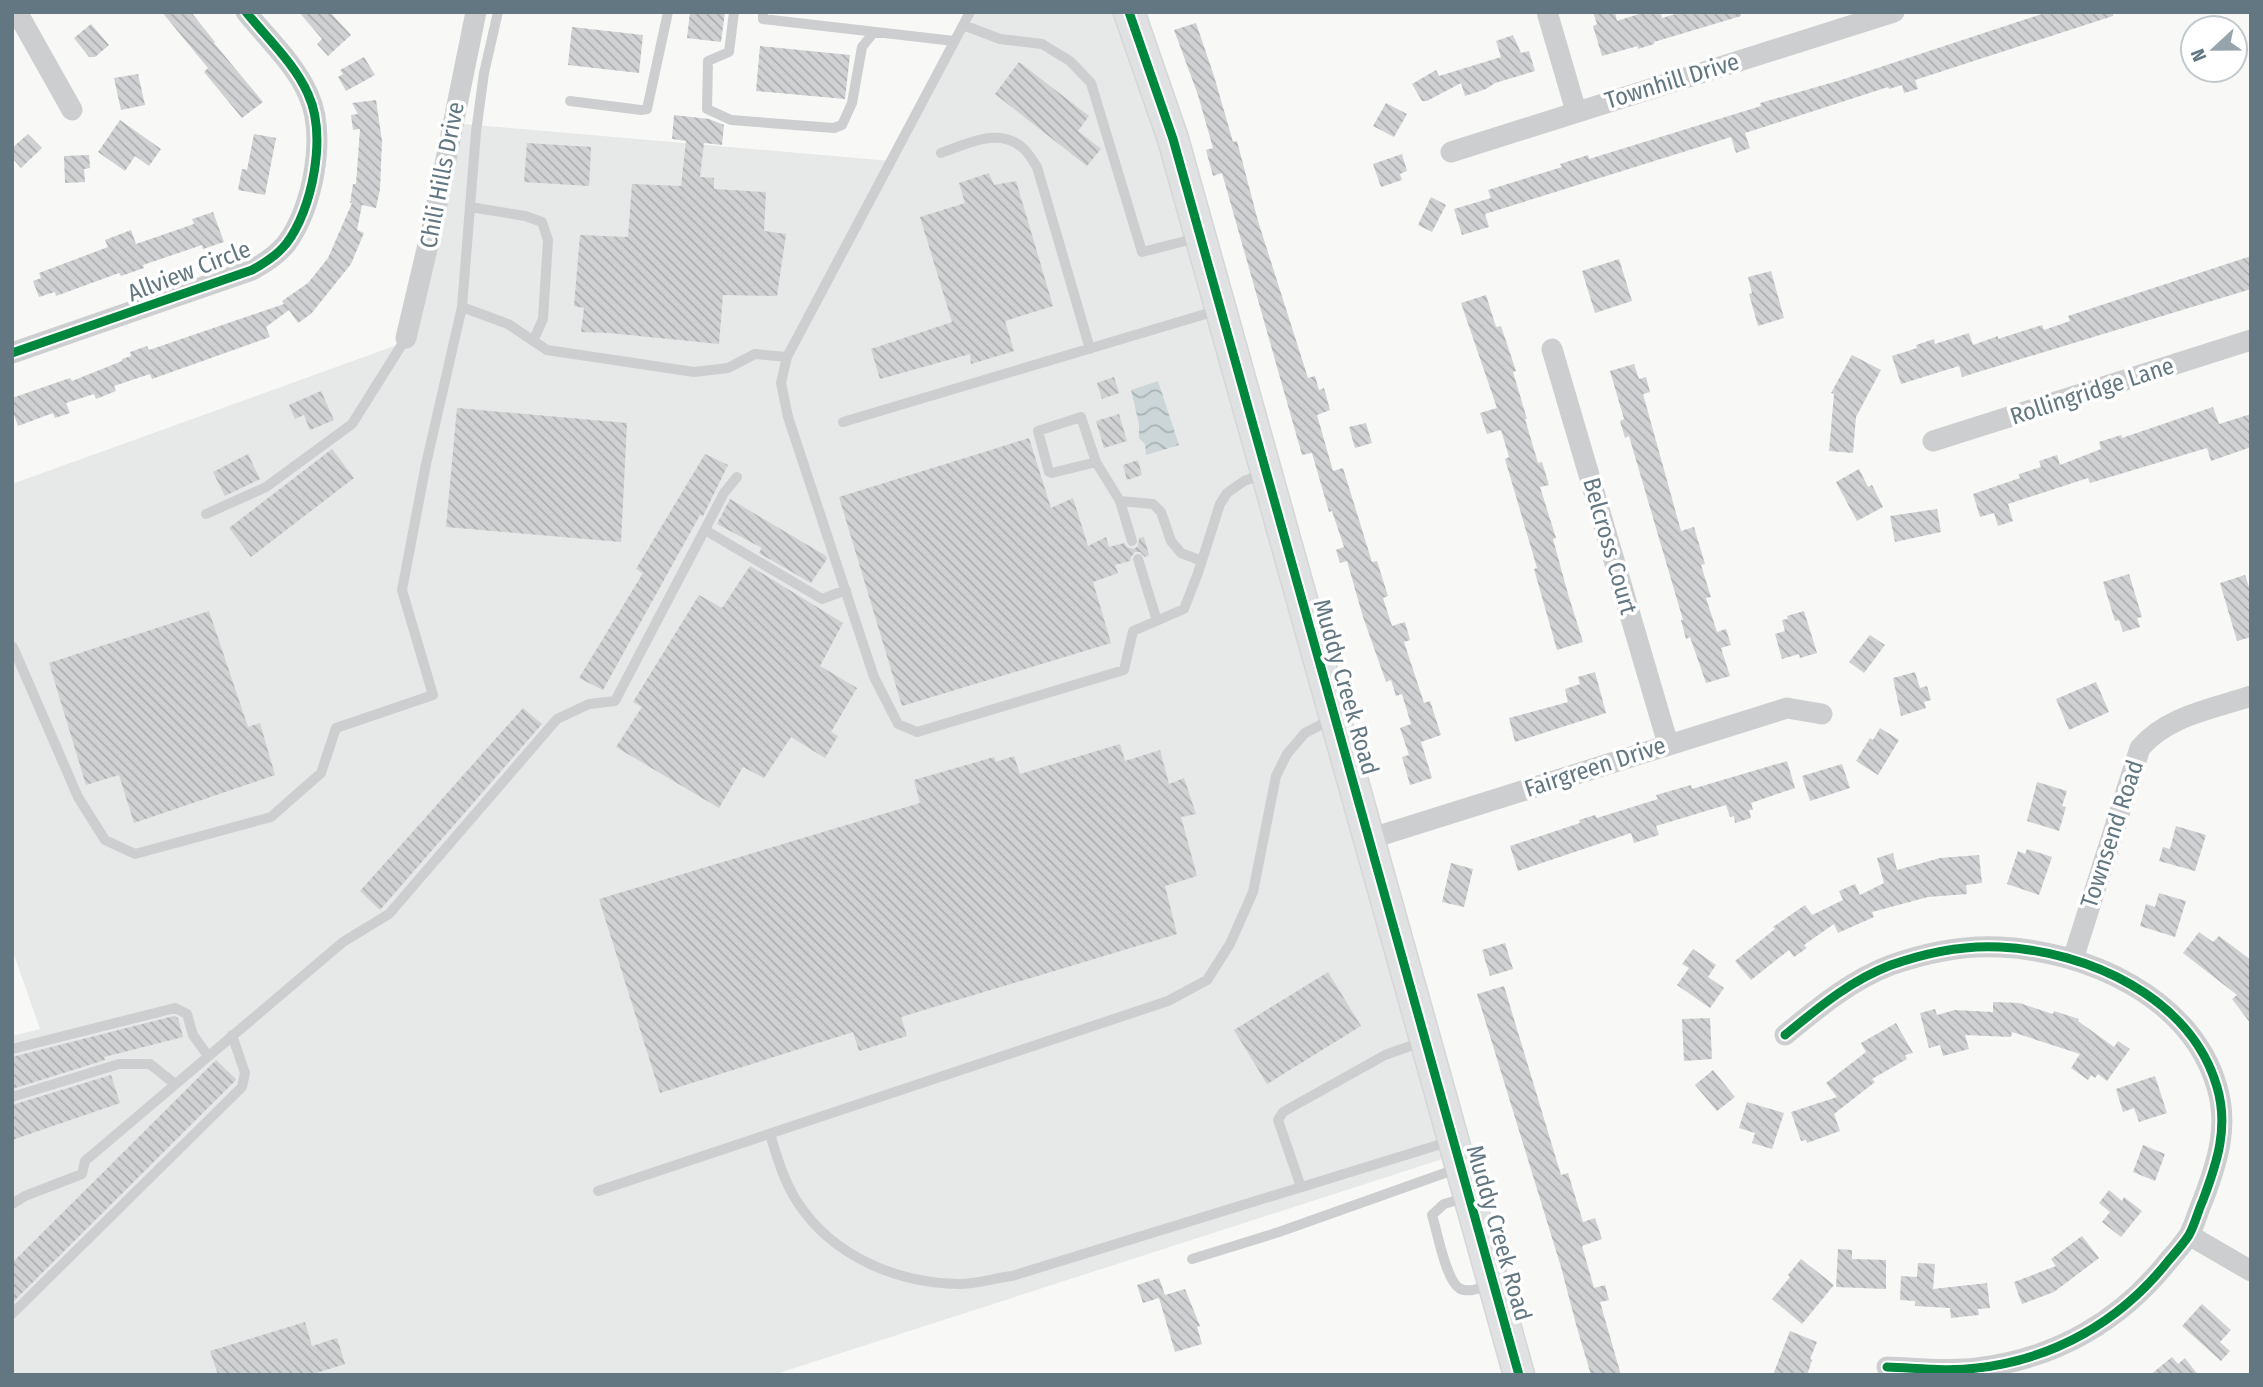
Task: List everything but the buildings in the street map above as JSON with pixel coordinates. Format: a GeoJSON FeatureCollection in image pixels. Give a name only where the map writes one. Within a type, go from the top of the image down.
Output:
{"type":"FeatureCollection","features":[{"type":"Feature","properties":{"kind":"street"},"geometry":{"type":"LineString","coordinates":[[17,12],[72,110]]}},
{"type":"Feature","properties":{"kind":"street","name":"Allview Circle"},"geometry":{"type":"LineString","coordinates":[[12,353],[252,271],[286,244],[297,226],[309,192],[316,157],[314,108],[300,79],[246,12]]}},
{"type":"Feature","properties":{"kind":"street","name":"Chili Hills Drive"},"geometry":{"type":"LineString","coordinates":[[406,338],[432,228],[476,12]]}},
{"type":"Feature","properties":{"kind":"street","name":"Muddy Creek Road"},"geometry":{"type":"LineString","coordinates":[[1129,12],[1173,139],[1519,1375]]}},
{"type":"Feature","properties":{"kind":"street"},"geometry":{"type":"LineString","coordinates":[[1547,12],[1576,111]]}},
{"type":"Feature","properties":{"kind":"street","name":"Townhill Drive"},"geometry":{"type":"LineString","coordinates":[[1451,152],[1894,12]]}},
{"type":"Feature","properties":{"kind":"street","name":"Rollingridge Lane"},"geometry":{"type":"LineString","coordinates":[[1933,441],[2251,340]]}},
{"type":"Feature","properties":{"kind":"street","name":"Belcross Court"},"geometry":{"type":"LineString","coordinates":[[1552,349],[1668,744]]}},
{"type":"Feature","properties":{"kind":"street","name":"Townsend Road"},"geometry":{"type":"LineString","coordinates":[[2073,959],[2140,748],[2151,735],[2164,726],[2251,696]]}},
{"type":"Feature","properties":{"kind":"street","name":"Fairgreen Drive"},"geometry":{"type":"LineString","coordinates":[[1369,839],[1787,708],[1822,714]]}},
{"type":"Feature","properties":{"kind":"street"},"geometry":{"type":"LineString","coordinates":[[1785,1035],[1831,998],[1859,980],[1890,966],[1931,953],[1998,947],[2032,950],[2073,959],[2138,989],[2180,1023],[2197,1042],[2210,1065],[2220,1102],[2222,1140],[2217,1164],[2189,1235],[2151,1283],[2126,1307],[2091,1331],[2045,1353],[2011,1363],[1976,1368],[1887,1367]]}},
{"type":"Feature","properties":{"kind":"street"},"geometry":{"type":"LineString","coordinates":[[2189,1235],[2251,1271]]}},
{"type":"Feature","properties":{"kind":"lane"},"geometry":{"type":"LineString","coordinates":[[13,647],[78,797],[105,841],[135,854],[271,817],[321,773],[336,728],[433,695],[402,590],[426,464],[462,307],[476,132],[498,12]]}},
{"type":"Feature","properties":{"kind":"lane"},"geometry":{"type":"LineString","coordinates":[[570,102],[647,109],[668,12]]}},
{"type":"Feature","properties":{"kind":"lane"},"geometry":{"type":"LineString","coordinates":[[734,12],[729,52],[708,61],[707,109],[731,120],[834,128],[842,125],[852,103],[862,47],[874,32]]}},
{"type":"Feature","properties":{"kind":"lane"},"geometry":{"type":"LineString","coordinates":[[763,12],[763,19],[954,41]]}},
{"type":"Feature","properties":{"kind":"lane"},"geometry":{"type":"LineString","coordinates":[[970,12],[787,357],[781,383],[788,417],[874,677],[898,724],[917,732],[1124,670],[1133,631],[1184,609],[1220,504],[1227,493],[1244,481],[1266,473]]}},
{"type":"Feature","properties":{"kind":"lane"},"geometry":{"type":"LineString","coordinates":[[963,26],[1000,39],[1042,44],[1070,61],[1091,83],[1142,252],[1200,237]]}},
{"type":"Feature","properties":{"kind":"lane"},"geometry":{"type":"LineString","coordinates":[[941,153],[985,137],[1009,140],[1023,148],[1037,167],[1090,349]]}},
{"type":"Feature","properties":{"kind":"lane"},"geometry":{"type":"LineString","coordinates":[[470,207],[525,216],[542,222],[548,240],[543,319],[533,341]]}},
{"type":"Feature","properties":{"kind":"lane"},"geometry":{"type":"LineString","coordinates":[[462,307],[508,324],[547,350],[694,372],[728,368],[755,354],[787,357]]}},
{"type":"Feature","properties":{"kind":"lane"},"geometry":{"type":"LineString","coordinates":[[843,422],[1220,310]]}},
{"type":"Feature","properties":{"kind":"lane"},"geometry":{"type":"LineString","coordinates":[[206,514],[266,487],[352,424],[406,338]]}},
{"type":"Feature","properties":{"kind":"lane"},"geometry":{"type":"LineString","coordinates":[[1096,462],[1055,474],[1049,472],[1038,431],[1081,417],[1096,462],[1120,501],[1132,541]]}},
{"type":"Feature","properties":{"kind":"lane"},"geometry":{"type":"LineString","coordinates":[[12,1203],[82,1174],[85,1161],[232,1035],[343,942],[389,914],[557,719],[589,704],[615,701],[724,493],[737,477]]}},
{"type":"Feature","properties":{"kind":"lane"},"geometry":{"type":"LineString","coordinates":[[1120,501],[1153,504],[1161,512],[1171,541],[1181,553],[1202,561]]}},
{"type":"Feature","properties":{"kind":"lane"},"geometry":{"type":"LineString","coordinates":[[705,530],[822,599],[846,590]]}},
{"type":"Feature","properties":{"kind":"lane"},"geometry":{"type":"LineString","coordinates":[[1138,559],[1157,621]]}},
{"type":"Feature","properties":{"kind":"lane"},"geometry":{"type":"LineString","coordinates":[[598,1191],[1168,1001],[1207,980],[1230,944],[1253,892],[1276,776],[1287,754],[1305,733],[1335,717]]}},
{"type":"Feature","properties":{"kind":"lane"},"geometry":{"type":"LineString","coordinates":[[12,1049],[175,1008],[187,1014],[193,1035],[208,1056]]}},
{"type":"Feature","properties":{"kind":"lane"},"geometry":{"type":"LineString","coordinates":[[12,1314],[242,1087],[245,1073],[232,1035]]}},
{"type":"Feature","properties":{"kind":"lane"},"geometry":{"type":"LineString","coordinates":[[1301,1187],[1279,1120],[1283,1112],[1384,1055],[1425,1040]]}},
{"type":"Feature","properties":{"kind":"lane"},"geometry":{"type":"LineString","coordinates":[[12,1097],[119,1064],[150,1065],[164,1073],[175,1084]]}},
{"type":"Feature","properties":{"kind":"lane"},"geometry":{"type":"LineString","coordinates":[[769,1134],[780,1166],[798,1203],[827,1237],[867,1265],[910,1278],[960,1284],[1012,1276],[1301,1187],[1458,1154]]}},
{"type":"Feature","properties":{"kind":"lane"},"geometry":{"type":"LineString","coordinates":[[1192,1259],[1279,1232],[1458,1154]]}},
{"type":"Feature","properties":{"kind":"lane"},"geometry":{"type":"LineString","coordinates":[[1470,1196],[1444,1204],[1432,1215],[1452,1281],[1460,1290],[1469,1291],[1494,1284]]}},
{"type":"Feature","properties":{"kind":"shaded area"},"geometry":{"type":"Polygon","coordinates":[[[970,12],[1129,12],[1458,1154],[773,1375],[12,1375],[12,1036],[40,1029],[12,949],[12,484],[397,345],[452,123],[891,161],[970,12]]]}},
{"type":"Feature","properties":{"kind":"water"},"geometry":{"type":"Polygon","coordinates":[[[1158,381],[1179,445],[1146,455],[1145,444],[1139,438],[1139,424],[1131,390],[1158,381]]]}},
{"type":"Feature","properties":{"kind":"cycle path"},"geometry":{"type":"LineString","coordinates":[[12,353],[252,270],[279,252],[286,244],[304,212],[310,192],[317,150],[314,111],[296,72],[246,12]]}},
{"type":"Feature","properties":{"kind":"cycle path"},"geometry":{"type":"LineString","coordinates":[[1129,12],[1173,139],[1519,1375]]}},
{"type":"Feature","properties":{"kind":"cycle path"},"geometry":{"type":"LineString","coordinates":[[1785,1035],[1849,987],[1891,965],[1958,949],[2000,947],[2033,950],[2100,969],[2160,1004],[2184,1028],[2204,1055],[2217,1087],[2222,1116],[2220,1145],[2193,1226],[2177,1251],[2130,1301],[2108,1319],[2084,1333],[2033,1356],[1966,1369],[1887,1367]]}}]}
